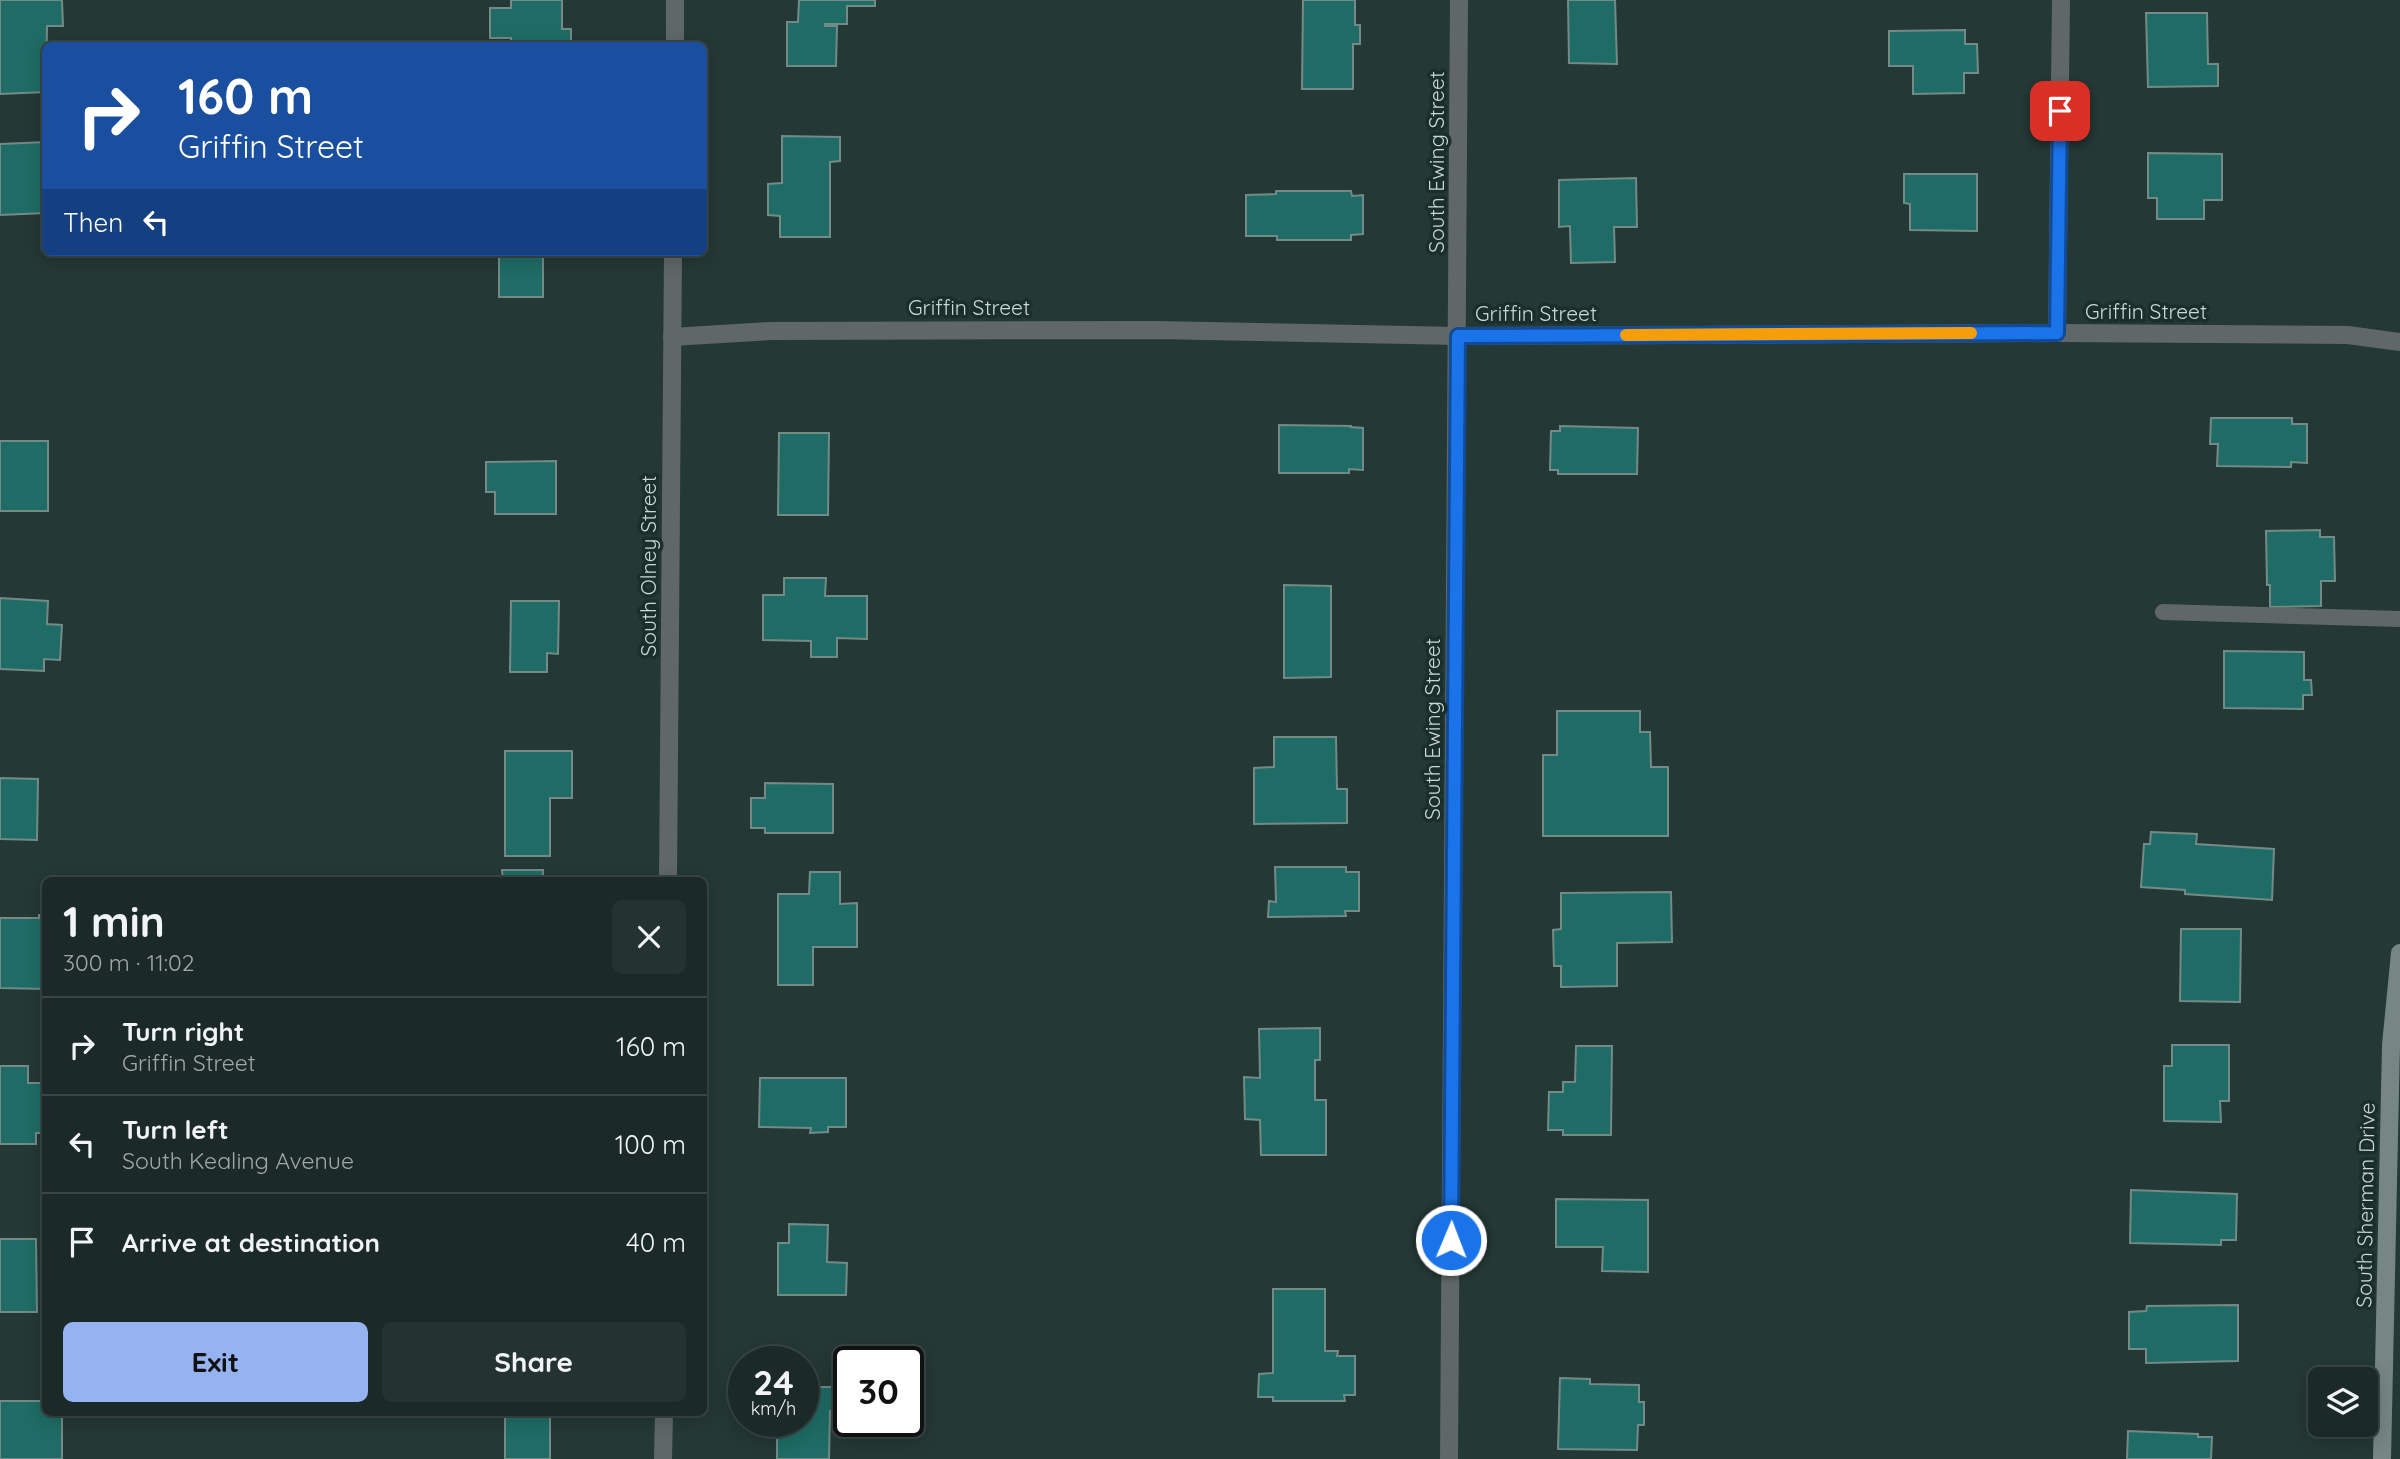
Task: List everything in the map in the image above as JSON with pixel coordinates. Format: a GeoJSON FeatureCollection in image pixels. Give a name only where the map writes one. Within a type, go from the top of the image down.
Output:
{"type":"FeatureCollection","features":[{"type":"Feature","properties":{"kind":"main road","name":"South Sherman Drive"},"geometry":{"type":"LineString","coordinates":[[2382,1459],[2391,1045],[2400,953]]}},
{"type":"Feature","properties":{"kind":"street"},"geometry":{"type":"LineString","coordinates":[[675,0],[675,42]]}},
{"type":"Feature","properties":{"kind":"street","name":"South Ewing Street"},"geometry":{"type":"LineString","coordinates":[[1449,1459],[1459,0]]}},
{"type":"Feature","properties":{"kind":"street"},"geometry":{"type":"LineString","coordinates":[[2057,333],[2061,0]]}},
{"type":"Feature","properties":{"kind":"street","name":"South Olney Street"},"geometry":{"type":"LineString","coordinates":[[668,877],[673,256]]}},
{"type":"Feature","properties":{"kind":"street","name":"Griffin Street"},"geometry":{"type":"LineString","coordinates":[[672,337],[770,331],[1155,330],[1458,336],[2057,333],[2348,335],[2400,342]]}},
{"type":"Feature","properties":{"kind":"street"},"geometry":{"type":"LineString","coordinates":[[663,1459],[664,1416]]}},
{"type":"Feature","properties":{"kind":"lane"},"geometry":{"type":"LineString","coordinates":[[2163,612],[2400,620]]}},
{"type":"Feature","properties":{"kind":"building"},"geometry":{"type":"Polygon","coordinates":[[[0,0],[62,0],[63,26],[47,26],[47,42],[42,42],[42,92],[0,94],[0,0]]]}},
{"type":"Feature","properties":{"kind":"building"},"geometry":{"type":"Polygon","coordinates":[[[511,0],[562,0],[562,29],[571,29],[571,42],[511,42],[511,38],[490,38],[490,8],[511,8],[511,0]]]}},
{"type":"Feature","properties":{"kind":"building"},"geometry":{"type":"Polygon","coordinates":[[[799,0],[875,0],[875,6],[847,6],[847,24],[825,24],[837,26],[836,66],[787,66],[787,22],[798,22],[799,0]]]}},
{"type":"Feature","properties":{"kind":"building"},"geometry":{"type":"Polygon","coordinates":[[[1303,0],[1355,0],[1355,25],[1360,25],[1360,44],[1353,44],[1353,89],[1302,89],[1303,0]]]}},
{"type":"Feature","properties":{"kind":"building"},"geometry":{"type":"Polygon","coordinates":[[[1568,0],[1615,0],[1617,64],[1569,63],[1568,0]]]}},
{"type":"Feature","properties":{"kind":"building"},"geometry":{"type":"Polygon","coordinates":[[[2146,13],[2207,13],[2208,64],[2218,64],[2218,86],[2148,87],[2146,13]]]}},
{"type":"Feature","properties":{"kind":"building"},"geometry":{"type":"Polygon","coordinates":[[[1965,30],[1965,44],[1977,44],[1978,73],[1964,73],[1964,93],[1913,94],[1913,66],[1889,66],[1889,31],[1965,30]]]}},
{"type":"Feature","properties":{"kind":"building"},"geometry":{"type":"Polygon","coordinates":[[[782,136],[840,137],[840,161],[830,162],[830,237],[780,237],[780,216],[768,215],[768,184],[782,183],[782,136]]]}},
{"type":"Feature","properties":{"kind":"building"},"geometry":{"type":"Polygon","coordinates":[[[42,142],[42,213],[0,215],[0,144],[42,142]]]}},
{"type":"Feature","properties":{"kind":"building"},"geometry":{"type":"Polygon","coordinates":[[[2148,153],[2222,154],[2222,200],[2204,200],[2204,219],[2157,219],[2157,198],[2148,198],[2148,153]]]}},
{"type":"Feature","properties":{"kind":"building"},"geometry":{"type":"Polygon","coordinates":[[[1904,174],[1977,174],[1977,231],[1910,230],[1910,204],[1904,203],[1904,174]]]}},
{"type":"Feature","properties":{"kind":"building"},"geometry":{"type":"Polygon","coordinates":[[[1636,178],[1637,227],[1614,227],[1615,262],[1571,263],[1570,226],[1559,227],[1559,180],[1636,178]]]}},
{"type":"Feature","properties":{"kind":"building"},"geometry":{"type":"Polygon","coordinates":[[[1276,191],[1351,191],[1352,196],[1363,195],[1363,234],[1351,235],[1351,240],[1277,240],[1277,236],[1246,236],[1246,195],[1276,194],[1276,191]]]}},
{"type":"Feature","properties":{"kind":"building"},"geometry":{"type":"Polygon","coordinates":[[[499,256],[543,256],[543,297],[499,297],[499,256]]]}},
{"type":"Feature","properties":{"kind":"building"},"geometry":{"type":"Polygon","coordinates":[[[2211,418],[2292,418],[2292,424],[2307,424],[2307,463],[2291,462],[2291,467],[2217,466],[2218,444],[2210,444],[2211,418]]]}},
{"type":"Feature","properties":{"kind":"building"},"geometry":{"type":"Polygon","coordinates":[[[1279,425],[1363,428],[1363,470],[1349,469],[1349,473],[1279,473],[1279,425]]]}},
{"type":"Feature","properties":{"kind":"building"},"geometry":{"type":"Polygon","coordinates":[[[1560,426],[1638,428],[1637,474],[1558,474],[1558,470],[1550,470],[1551,431],[1560,431],[1560,426]]]}},
{"type":"Feature","properties":{"kind":"building"},"geometry":{"type":"Polygon","coordinates":[[[779,433],[829,433],[828,515],[778,515],[779,433]]]}},
{"type":"Feature","properties":{"kind":"building"},"geometry":{"type":"Polygon","coordinates":[[[0,441],[48,441],[48,511],[0,511],[0,441]]]}},
{"type":"Feature","properties":{"kind":"building"},"geometry":{"type":"Polygon","coordinates":[[[556,461],[556,514],[495,514],[495,492],[486,492],[486,462],[556,461]]]}},
{"type":"Feature","properties":{"kind":"building"},"geometry":{"type":"Polygon","coordinates":[[[2320,530],[2320,537],[2334,537],[2335,581],[2321,581],[2321,606],[2270,607],[2266,531],[2320,530]]]}},
{"type":"Feature","properties":{"kind":"building"},"geometry":{"type":"Polygon","coordinates":[[[784,578],[826,578],[825,596],[867,596],[867,639],[837,638],[837,657],[811,657],[811,641],[763,640],[763,595],[784,595],[784,578]]]}},
{"type":"Feature","properties":{"kind":"building"},"geometry":{"type":"Polygon","coordinates":[[[1284,585],[1331,586],[1331,677],[1284,678],[1284,585]]]}},
{"type":"Feature","properties":{"kind":"building"},"geometry":{"type":"Polygon","coordinates":[[[0,598],[48,601],[47,624],[62,625],[60,660],[44,659],[44,671],[0,669],[0,598]]]}},
{"type":"Feature","properties":{"kind":"building"},"geometry":{"type":"Polygon","coordinates":[[[511,601],[559,601],[558,654],[547,653],[547,672],[510,672],[511,601]]]}},
{"type":"Feature","properties":{"kind":"building"},"geometry":{"type":"Polygon","coordinates":[[[2224,651],[2304,652],[2304,680],[2311,680],[2312,695],[2303,695],[2303,709],[2224,708],[2224,651]]]}},
{"type":"Feature","properties":{"kind":"building"},"geometry":{"type":"Polygon","coordinates":[[[1557,711],[1640,711],[1640,732],[1650,732],[1651,767],[1668,767],[1668,836],[1543,836],[1543,755],[1557,755],[1557,711]]]}},
{"type":"Feature","properties":{"kind":"building"},"geometry":{"type":"Polygon","coordinates":[[[1274,737],[1336,737],[1337,789],[1347,789],[1347,823],[1254,824],[1254,768],[1274,767],[1274,737]]]}},
{"type":"Feature","properties":{"kind":"building"},"geometry":{"type":"Polygon","coordinates":[[[505,751],[572,751],[572,798],[550,798],[550,856],[505,856],[505,751]]]}},
{"type":"Feature","properties":{"kind":"building"},"geometry":{"type":"Polygon","coordinates":[[[0,778],[38,779],[37,840],[0,839],[0,778]]]}},
{"type":"Feature","properties":{"kind":"building"},"geometry":{"type":"Polygon","coordinates":[[[765,783],[833,784],[833,833],[765,833],[765,828],[751,828],[751,798],[765,798],[765,783]]]}},
{"type":"Feature","properties":{"kind":"building"},"geometry":{"type":"Polygon","coordinates":[[[2151,832],[2197,834],[2196,844],[2274,849],[2272,900],[2185,894],[2185,890],[2141,887],[2144,844],[2150,844],[2151,832]]]}},
{"type":"Feature","properties":{"kind":"building"},"geometry":{"type":"Polygon","coordinates":[[[1275,867],[1346,867],[1346,872],[1359,872],[1359,911],[1345,911],[1346,916],[1268,917],[1269,901],[1276,902],[1275,867]]]}},
{"type":"Feature","properties":{"kind":"building"},"geometry":{"type":"Polygon","coordinates":[[[502,870],[543,870],[543,877],[503,877],[502,870]]]}},
{"type":"Feature","properties":{"kind":"building"},"geometry":{"type":"Polygon","coordinates":[[[810,872],[840,872],[840,904],[857,903],[857,947],[813,947],[813,985],[778,985],[778,894],[809,894],[810,872]]]}},
{"type":"Feature","properties":{"kind":"building"},"geometry":{"type":"Polygon","coordinates":[[[1671,892],[1672,942],[1617,943],[1617,986],[1561,987],[1561,966],[1554,966],[1553,930],[1561,929],[1561,893],[1671,892]]]}},
{"type":"Feature","properties":{"kind":"building"},"geometry":{"type":"Polygon","coordinates":[[[39,915],[42,915],[42,989],[0,988],[0,918],[39,918],[39,915]]]}},
{"type":"Feature","properties":{"kind":"building"},"geometry":{"type":"Polygon","coordinates":[[[2181,929],[2241,929],[2240,1002],[2180,1001],[2181,929]]]}},
{"type":"Feature","properties":{"kind":"building"},"geometry":{"type":"Polygon","coordinates":[[[1320,1028],[1320,1060],[1315,1060],[1315,1100],[1326,1100],[1326,1155],[1261,1155],[1260,1120],[1245,1119],[1244,1077],[1260,1078],[1259,1029],[1320,1028]]]}},
{"type":"Feature","properties":{"kind":"building"},"geometry":{"type":"Polygon","coordinates":[[[2172,1045],[2229,1045],[2229,1101],[2220,1101],[2221,1122],[2164,1121],[2164,1066],[2172,1066],[2172,1045]]]}},
{"type":"Feature","properties":{"kind":"building"},"geometry":{"type":"Polygon","coordinates":[[[1576,1046],[1612,1046],[1611,1135],[1563,1135],[1563,1130],[1548,1130],[1549,1092],[1563,1092],[1563,1082],[1575,1082],[1576,1046]]]}},
{"type":"Feature","properties":{"kind":"building"},"geometry":{"type":"Polygon","coordinates":[[[0,1066],[28,1066],[28,1083],[42,1083],[42,1133],[36,1133],[36,1144],[0,1144],[0,1066]]]}},
{"type":"Feature","properties":{"kind":"building"},"geometry":{"type":"Polygon","coordinates":[[[760,1078],[846,1078],[846,1127],[828,1127],[828,1132],[810,1133],[811,1128],[759,1127],[760,1078]]]}},
{"type":"Feature","properties":{"kind":"building"},"geometry":{"type":"Polygon","coordinates":[[[2131,1190],[2237,1194],[2236,1240],[2221,1240],[2221,1245],[2130,1243],[2131,1190]]]}},
{"type":"Feature","properties":{"kind":"building"},"geometry":{"type":"Polygon","coordinates":[[[1556,1199],[1648,1200],[1648,1272],[1602,1271],[1603,1247],[1556,1247],[1556,1199]]]}},
{"type":"Feature","properties":{"kind":"building"},"geometry":{"type":"Polygon","coordinates":[[[789,1224],[828,1225],[827,1262],[847,1263],[846,1295],[778,1295],[778,1243],[789,1243],[789,1224]]]}},
{"type":"Feature","properties":{"kind":"building"},"geometry":{"type":"Polygon","coordinates":[[[0,1239],[36,1239],[37,1312],[0,1312],[0,1239]]]}},
{"type":"Feature","properties":{"kind":"building"},"geometry":{"type":"Polygon","coordinates":[[[1273,1289],[1325,1289],[1325,1351],[1338,1351],[1337,1356],[1355,1356],[1355,1395],[1344,1395],[1345,1401],[1273,1401],[1273,1397],[1258,1397],[1259,1374],[1273,1373],[1273,1289]]]}},
{"type":"Feature","properties":{"kind":"building"},"geometry":{"type":"Polygon","coordinates":[[[2238,1305],[2238,1361],[2146,1363],[2146,1349],[2129,1349],[2129,1312],[2146,1311],[2147,1306],[2238,1305]]]}},
{"type":"Feature","properties":{"kind":"building"},"geometry":{"type":"Polygon","coordinates":[[[1560,1378],[1590,1379],[1590,1384],[1639,1385],[1639,1402],[1644,1402],[1644,1425],[1638,1425],[1637,1450],[1558,1449],[1560,1378]]]}},
{"type":"Feature","properties":{"kind":"building"},"geometry":{"type":"Polygon","coordinates":[[[819,1387],[833,1387],[829,1459],[777,1459],[777,1437],[819,1437],[819,1387]]]}},
{"type":"Feature","properties":{"kind":"building"},"geometry":{"type":"Polygon","coordinates":[[[0,1401],[42,1401],[42,1416],[62,1416],[62,1459],[0,1459],[0,1401]]]}},
{"type":"Feature","properties":{"kind":"building"},"geometry":{"type":"Polygon","coordinates":[[[505,1416],[550,1416],[550,1459],[505,1459],[505,1416]]]}},
{"type":"Feature","properties":{"kind":"building"},"geometry":{"type":"Polygon","coordinates":[[[2128,1431],[2212,1437],[2211,1459],[2127,1459],[2128,1431]]]}},
{"type":"Feature","properties":{"kind":"slow traffic"},"geometry":{"type":"LineString","coordinates":[[1626,335],[1971,333]]}},
{"type":"Feature","properties":{"kind":"route"},"geometry":{"type":"LineString","coordinates":[[1451,1240],[1458,336],[2057,333],[2060,111]]}}]}
